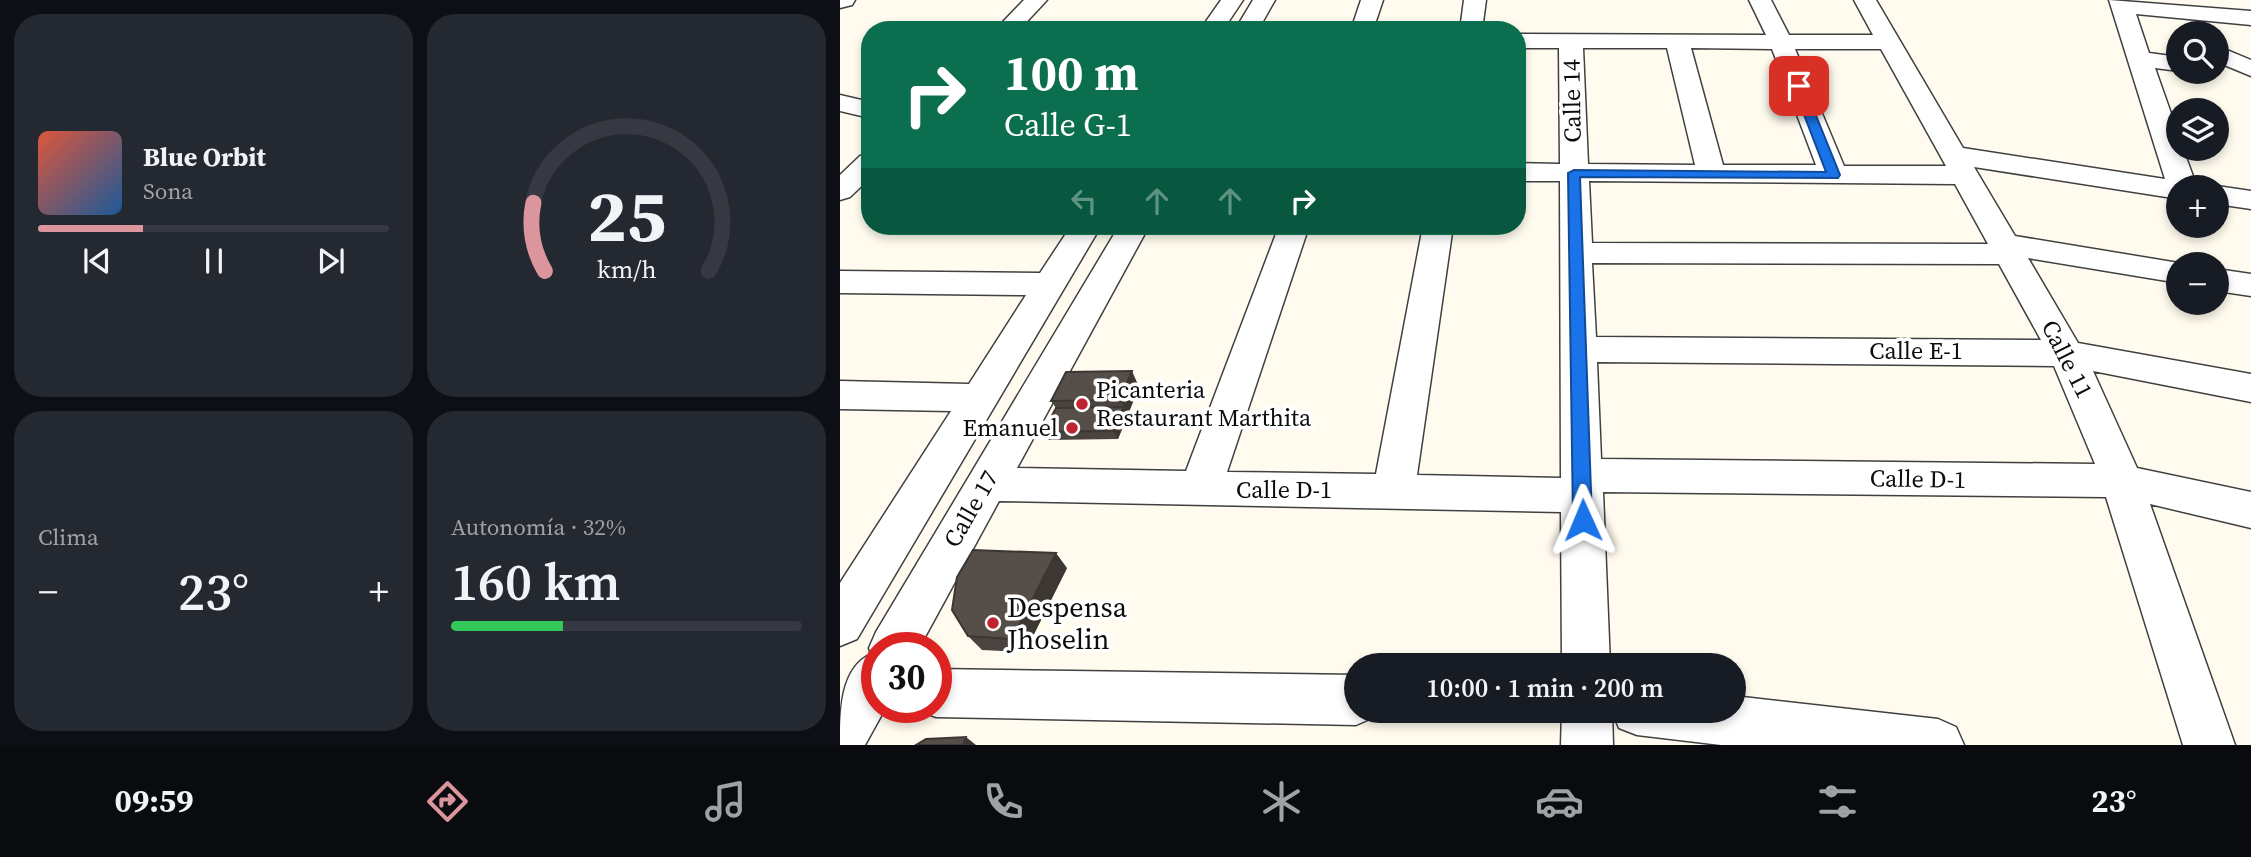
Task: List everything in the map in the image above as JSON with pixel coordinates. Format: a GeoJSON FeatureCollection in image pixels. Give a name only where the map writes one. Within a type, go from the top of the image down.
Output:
{"type":"FeatureCollection","features":[{"type":"Feature","properties":{"kind":"street"},"geometry":{"type":"LineString","coordinates":[[1015,21],[1036,0]]}},
{"type":"Feature","properties":{"kind":"street"},"geometry":{"type":"LineString","coordinates":[[1217,21],[1232,0]]}},
{"type":"Feature","properties":{"kind":"street"},"geometry":{"type":"LineString","coordinates":[[1251,21],[1264,0]]}},
{"type":"Feature","properties":{"kind":"street"},"geometry":{"type":"LineString","coordinates":[[1365,21],[1372,0]]}},
{"type":"Feature","properties":{"kind":"street"},"geometry":{"type":"LineString","coordinates":[[1472,21],[1475,0]]}},
{"type":"Feature","properties":{"kind":"street"},"geometry":{"type":"LineString","coordinates":[[1760,0],[1781,42],[1834,175]]}},
{"type":"Feature","properties":{"kind":"street","name":"Calle 11"},"geometry":{"type":"LineString","coordinates":[[1865,0],[2066,353],[2112,453],[2209,745]]}},
{"type":"Feature","properties":{"kind":"street"},"geometry":{"type":"LineString","coordinates":[[2176,175],[2121,3],[2237,11]]}},
{"type":"Feature","properties":{"kind":"street"},"geometry":{"type":"LineString","coordinates":[[2205,21],[2237,11]]}},
{"type":"Feature","properties":{"kind":"street"},"geometry":{"type":"LineString","coordinates":[[1526,41],[1889,42]]}},
{"type":"Feature","properties":{"kind":"street","name":"Calle 14"},"geometry":{"type":"LineString","coordinates":[[1571,41],[1586,653]]}},
{"type":"Feature","properties":{"kind":"street"},"geometry":{"type":"LineString","coordinates":[[1676,41],[1711,173]]}},
{"type":"Feature","properties":{"kind":"street"},"geometry":{"type":"LineString","coordinates":[[2138,59],[2166,62]]}},
{"type":"Feature","properties":{"kind":"street"},"geometry":{"type":"LineString","coordinates":[[2229,60],[2251,71]]}},
{"type":"Feature","properties":{"kind":"street"},"geometry":{"type":"LineString","coordinates":[[2229,70],[2251,71]]}},
{"type":"Feature","properties":{"kind":"street"},"geometry":{"type":"LineString","coordinates":[[840,103],[861,108]]}},
{"type":"Feature","properties":{"kind":"street"},"geometry":{"type":"LineString","coordinates":[[1526,172],[1834,175],[1959,165],[2166,187]]}},
{"type":"Feature","properties":{"kind":"street"},"geometry":{"type":"LineString","coordinates":[[840,191],[861,171]]}},
{"type":"Feature","properties":{"kind":"street"},"geometry":{"type":"LineString","coordinates":[[2229,197],[2251,200]]}},
{"type":"Feature","properties":{"kind":"street","name":"Calle 17"},"geometry":{"type":"LineString","coordinates":[[840,624],[1080,235]]}},
{"type":"Feature","properties":{"kind":"street","name":"Calle 17"},"geometry":{"type":"LineString","coordinates":[[901,632],[1128,235]]}},
{"type":"Feature","properties":{"kind":"street"},"geometry":{"type":"LineString","coordinates":[[1200,490],[1291,235]]}},
{"type":"Feature","properties":{"kind":"street"},"geometry":{"type":"LineString","coordinates":[[1394,489],[1436,235]]}},
{"type":"Feature","properties":{"kind":"street"},"geometry":{"type":"LineString","coordinates":[[1576,253],[2007,249],[2166,271]]}},
{"type":"Feature","properties":{"kind":"street"},"geometry":{"type":"LineString","coordinates":[[840,282],[1049,284]]}},
{"type":"Feature","properties":{"kind":"street"},"geometry":{"type":"LineString","coordinates":[[2229,282],[2251,285]]}},
{"type":"Feature","properties":{"kind":"street","name":"Calle E-1"},"geometry":{"type":"LineString","coordinates":[[1578,349],[2066,353],[2251,388]]}},
{"type":"Feature","properties":{"kind":"street"},"geometry":{"type":"LineString","coordinates":[[840,395],[979,398]]}},
{"type":"Feature","properties":{"kind":"street","name":"Calle D-1"},"geometry":{"type":"LineString","coordinates":[[986,484],[1200,490],[2122,481],[2251,510]]}},
{"type":"Feature","properties":{"kind":"street"},"geometry":{"type":"LineString","coordinates":[[952,693],[1344,701]]}},
{"type":"Feature","properties":{"kind":"street"},"geometry":{"type":"LineString","coordinates":[[840,738],[861,695]]}},
{"type":"Feature","properties":{"kind":"street"},"geometry":{"type":"LineString","coordinates":[[1587,723],[1587,745]]}},
{"type":"Feature","properties":{"kind":"street"},"geometry":{"type":"LineString","coordinates":[[1746,723],[1938,745]]}},
{"type":"Feature","properties":{"kind":"building"},"geometry":{"type":"Polygon","coordinates":[[[1132,371],[1120,400],[1051,401],[1066,372],[1132,371]]]}},
{"type":"Feature","properties":{"kind":"building"},"geometry":{"type":"Polygon","coordinates":[[[1124,407],[1113,431],[1043,432],[1056,408],[1124,407]]]}},
{"type":"Feature","properties":{"kind":"building"},"geometry":{"type":"Polygon","coordinates":[[[973,550],[1056,553],[1012,639],[968,636],[952,610],[957,577],[973,550]]]}},
{"type":"Feature","properties":{"kind":"building"},"geometry":{"type":"Polygon","coordinates":[[[966,737],[963,745],[916,745],[926,739],[966,737]]]}},
{"type":"Feature","properties":{"kind":"place","name":"Picanteria Restaurant Marthita"},"geometry":{"type":"Point","coordinates":[1082,404]}},
{"type":"Feature","properties":{"kind":"place","name":"Emanuel"},"geometry":{"type":"Point","coordinates":[1072,428]}},
{"type":"Feature","properties":{"kind":"place","name":"Despensa Jhoselin"},"geometry":{"type":"Point","coordinates":[993,623]}},
{"type":"Feature","properties":{"kind":"route"},"geometry":{"type":"LineString","coordinates":[[1583,520],[1574,173],[1834,175],[1799,86]]}}]}
